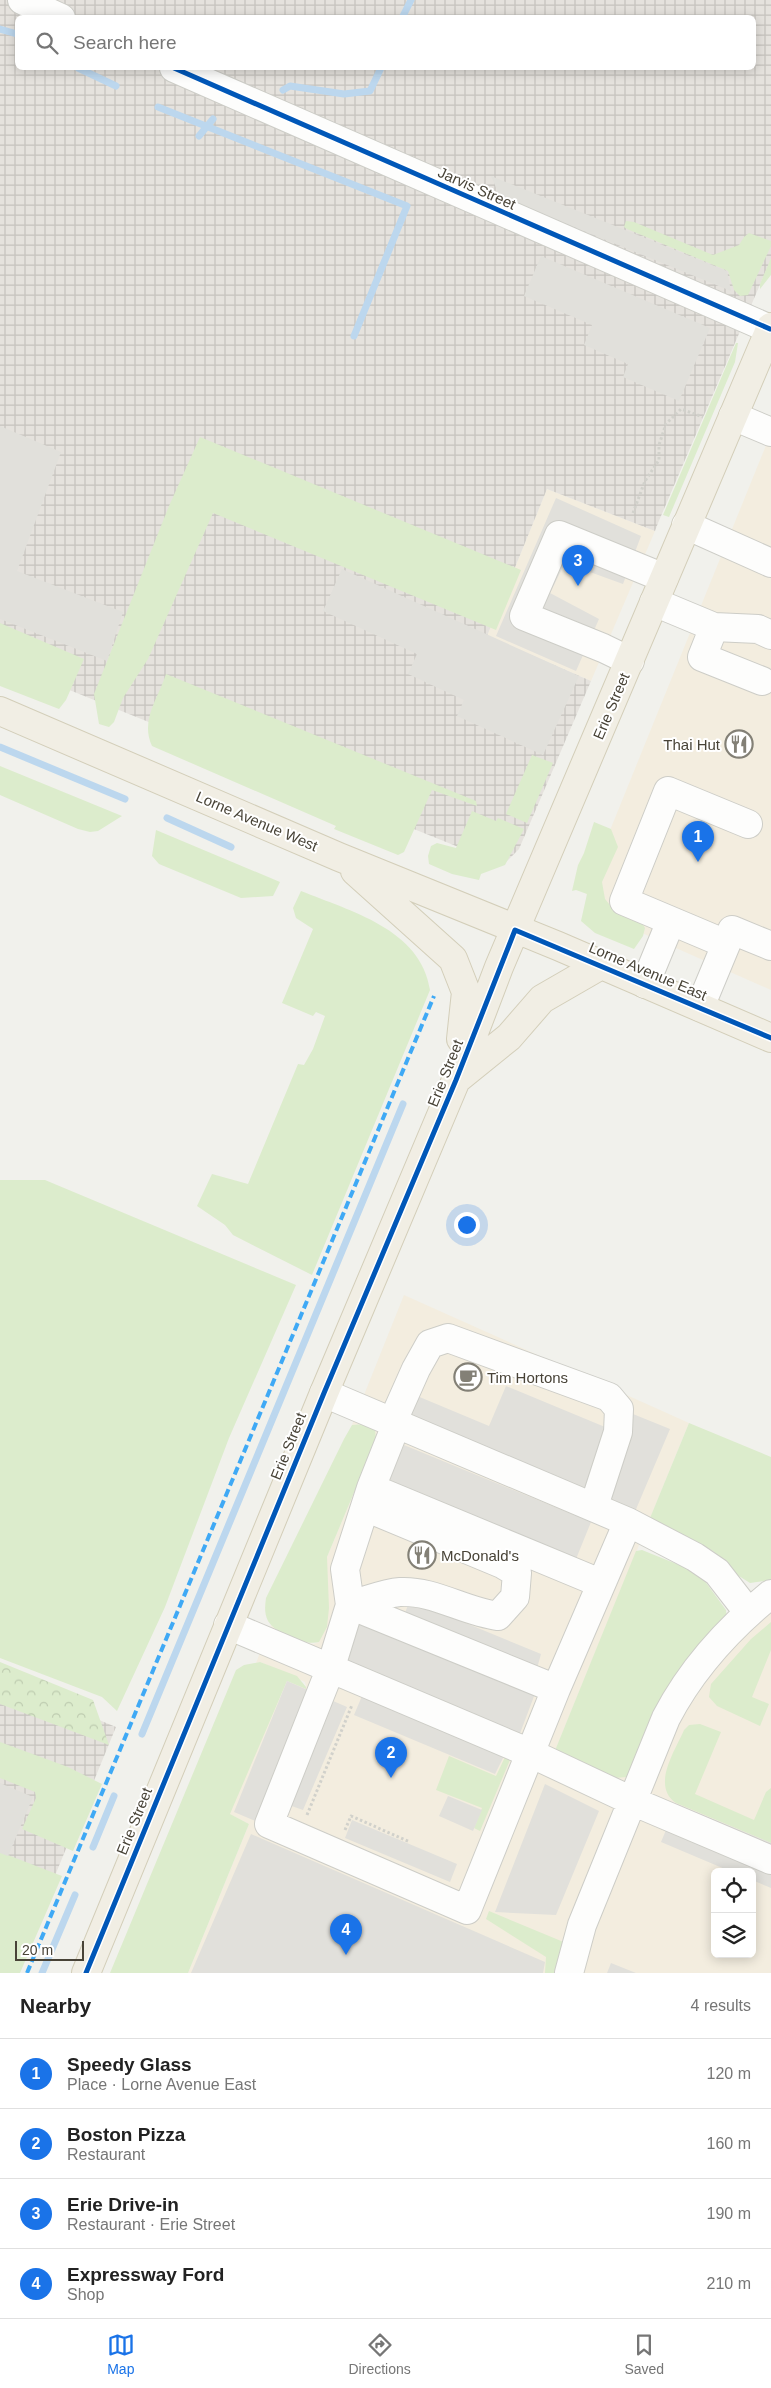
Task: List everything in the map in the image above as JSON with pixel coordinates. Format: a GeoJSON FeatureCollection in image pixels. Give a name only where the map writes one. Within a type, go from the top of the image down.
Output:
{"type":"FeatureCollection","features":[{"type":"Feature","properties":{"kind":"main road","name":"Erie Street"},"geometry":{"type":"LineString","coordinates":[[86,1973],[228,1625],[456,1080],[515,930],[770,328]]}},
{"type":"Feature","properties":{"kind":"main road","name":"Lorne Avenue West"},"geometry":{"type":"LineString","coordinates":[[0,710],[339,857],[515,930]]}},
{"type":"Feature","properties":{"kind":"main road"},"geometry":{"type":"LineString","coordinates":[[339,857],[453,959],[466,992],[456,1080]]}},
{"type":"Feature","properties":{"kind":"main road","name":"Lorne Avenue East"},"geometry":{"type":"LineString","coordinates":[[515,930],[771,1038]]}},
{"type":"Feature","properties":{"kind":"main road"},"geometry":{"type":"LineString","coordinates":[[456,1080],[509,1037],[542,999],[601,965]]}},
{"type":"Feature","properties":{"kind":"street"},"geometry":{"type":"LineString","coordinates":[[22,0],[54,15]]}},
{"type":"Feature","properties":{"kind":"street","name":"Jarvis Street"},"geometry":{"type":"LineString","coordinates":[[179,70],[770,328]]}},
{"type":"Feature","properties":{"kind":"street"},"geometry":{"type":"LineString","coordinates":[[733,416],[771,432]]}},
{"type":"Feature","properties":{"kind":"street"},"geometry":{"type":"LineString","coordinates":[[686,525],[771,563]]}},
{"type":"Feature","properties":{"kind":"street"},"geometry":{"type":"LineString","coordinates":[[630,661],[524,616],[559,535],[659,590],[714,627],[758,629],[771,634]]}},
{"type":"Feature","properties":{"kind":"street"},"geometry":{"type":"LineString","coordinates":[[714,627],[702,657],[762,681]]}},
{"type":"Feature","properties":{"kind":"street"},"geometry":{"type":"LineString","coordinates":[[726,944],[624,901],[668,790],[748,824]]}},
{"type":"Feature","properties":{"kind":"street"},"geometry":{"type":"LineString","coordinates":[[645,984],[671,921]]}},
{"type":"Feature","properties":{"kind":"street"},"geometry":{"type":"LineString","coordinates":[[700,1007],[732,930],[771,946]]}},
{"type":"Feature","properties":{"kind":"street"},"geometry":{"type":"LineString","coordinates":[[594,1506],[618,1432],[620,1409],[609,1397],[448,1338],[430,1344],[416,1369],[368,1497],[345,1569],[350,1605],[330,1670],[269,1824],[467,1910],[556,1688],[628,1522]]}},
{"type":"Feature","properties":{"kind":"street"},"geometry":{"type":"LineString","coordinates":[[324,1394],[594,1506],[628,1522],[695,1557],[717,1572],[748,1612]]}},
{"type":"Feature","properties":{"kind":"street"},"geometry":{"type":"LineString","coordinates":[[368,1497],[600,1583]]}},
{"type":"Feature","properties":{"kind":"street"},"geometry":{"type":"LineString","coordinates":[[350,1605],[399,1592],[426,1596],[480,1614],[498,1616],[515,1597],[517,1573],[368,1497]]}},
{"type":"Feature","properties":{"kind":"street"},"geometry":{"type":"LineString","coordinates":[[569,1973],[582,1925],[632,1801],[677,1697],[721,1639],[748,1612],[771,1594]]}},
{"type":"Feature","properties":{"kind":"street"},"geometry":{"type":"LineString","coordinates":[[350,1605],[556,1688]]}},
{"type":"Feature","properties":{"kind":"street"},"geometry":{"type":"LineString","coordinates":[[228,1625],[330,1670],[530,1753],[632,1801],[771,1860]]}},
{"type":"Feature","properties":{"kind":"path"},"geometry":{"type":"LineString","coordinates":[[633,513],[645,481],[659,460],[659,445],[666,424],[681,409],[703,417]]}},
{"type":"Feature","properties":{"kind":"path"},"geometry":{"type":"LineString","coordinates":[[305,1820],[355,1697]]}},
{"type":"Feature","properties":{"kind":"path"},"geometry":{"type":"LineString","coordinates":[[343,1836],[350,1816],[410,1842]]}},
{"type":"Feature","properties":{"kind":"shaded area"},"geometry":{"type":"Polygon","coordinates":[[[0,0],[771,0],[771,259],[655,531],[547,489],[487,636],[591,681],[519,849],[503,865],[0,662],[0,0]]]}},
{"type":"Feature","properties":{"kind":"shaded area"},"geometry":{"type":"Polygon","coordinates":[[[491,176],[727,271],[731,291],[500,197],[491,176]]]}},
{"type":"Feature","properties":{"kind":"shaded area"},"geometry":{"type":"Polygon","coordinates":[[[541,256],[710,328],[679,401],[623,377],[628,364],[584,345],[592,325],[524,296],[541,256]]]}},
{"type":"Feature","properties":{"kind":"shaded area"},"geometry":{"type":"Polygon","coordinates":[[[0,426],[61,452],[17,571],[123,612],[107,661],[0,619],[0,426]]]}},
{"type":"Feature","properties":{"kind":"shaded area"},"geometry":{"type":"Polygon","coordinates":[[[771,433],[771,990],[599,914],[585,892],[771,433]]]}},
{"type":"Feature","properties":{"kind":"shaded area"},"geometry":{"type":"Polygon","coordinates":[[[547,489],[655,531],[591,681],[487,636],[547,489]]]}},
{"type":"Feature","properties":{"kind":"shaded area"},"geometry":{"type":"Polygon","coordinates":[[[556,498],[641,536],[623,584],[565,563],[550,593],[599,619],[576,671],[496,636],[556,498]]]}},
{"type":"Feature","properties":{"kind":"shaded area"},"geometry":{"type":"Polygon","coordinates":[[[342,569],[579,676],[543,755],[457,716],[464,700],[408,674],[417,654],[323,611],[342,569]]]}},
{"type":"Feature","properties":{"kind":"shaded area"},"geometry":{"type":"Polygon","coordinates":[[[404,1295],[689,1423],[554,1753],[771,1583],[771,1973],[188,1973],[249,1824],[229,1814],[287,1681],[306,1688],[305,1682],[260,1662],[256,1663],[271,1625],[283,1633],[305,1642],[313,1644],[319,1642],[327,1581],[327,1557],[376,1440],[363,1424],[352,1425],[404,1295]]]}},
{"type":"Feature","properties":{"kind":"shaded area"},"geometry":{"type":"Polygon","coordinates":[[[506,1386],[605,1427],[627,1429],[633,1414],[670,1429],[634,1514],[400,1417],[410,1393],[489,1426],[506,1386]]]}},
{"type":"Feature","properties":{"kind":"shaded area"},"geometry":{"type":"Polygon","coordinates":[[[404,1445],[591,1522],[576,1559],[388,1482],[404,1445]]]}},
{"type":"Feature","properties":{"kind":"shaded area"},"geometry":{"type":"Polygon","coordinates":[[[410,1600],[541,1654],[536,1672],[403,1618],[410,1600]]]}},
{"type":"Feature","properties":{"kind":"shaded area"},"geometry":{"type":"Polygon","coordinates":[[[358,1624],[536,1691],[519,1736],[341,1669],[358,1624]]]}},
{"type":"Feature","properties":{"kind":"shaded area"},"geometry":{"type":"Polygon","coordinates":[[[0,1679],[116,1727],[15,1973],[0,1973],[0,1679]]]}},
{"type":"Feature","properties":{"kind":"shaded area"},"geometry":{"type":"Polygon","coordinates":[[[287,1681],[347,1707],[303,1810],[286,1804],[274,1829],[234,1812],[287,1681]]]}},
{"type":"Feature","properties":{"kind":"shaded area"},"geometry":{"type":"Polygon","coordinates":[[[362,1696],[504,1756],[495,1774],[354,1715],[362,1696]]]}},
{"type":"Feature","properties":{"kind":"shaded area"},"geometry":{"type":"Polygon","coordinates":[[[0,1783],[33,1797],[8,1856],[0,1853],[0,1783]]]}},
{"type":"Feature","properties":{"kind":"shaded area"},"geometry":{"type":"Polygon","coordinates":[[[545,1784],[599,1811],[556,1915],[495,1912],[545,1784]]]}},
{"type":"Feature","properties":{"kind":"shaded area"},"geometry":{"type":"Polygon","coordinates":[[[448,1796],[482,1810],[473,1831],[439,1816],[448,1796]]]}},
{"type":"Feature","properties":{"kind":"shaded area"},"geometry":{"type":"Polygon","coordinates":[[[677,1804],[771,1843],[771,1888],[756,1882],[756,1868],[723,1868],[661,1842],[677,1804]]]}},
{"type":"Feature","properties":{"kind":"shaded area"},"geometry":{"type":"Polygon","coordinates":[[[352,1820],[457,1864],[450,1882],[345,1838],[352,1820]]]}},
{"type":"Feature","properties":{"kind":"shaded area"},"geometry":{"type":"Polygon","coordinates":[[[251,1834],[545,1962],[543,1973],[191,1973],[251,1834]]]}},
{"type":"Feature","properties":{"kind":"shaded area"},"geometry":{"type":"Polygon","coordinates":[[[611,1963],[636,1973],[607,1973],[611,1963]]]}},
{"type":"Feature","properties":{"kind":"green space"},"geometry":{"type":"Polygon","coordinates":[[[626,221],[634,222],[713,255],[739,245],[749,233],[771,241],[771,246],[748,295],[740,296],[734,290],[728,271],[627,229],[624,227],[626,221]]]}},
{"type":"Feature","properties":{"kind":"green space"},"geometry":{"type":"Polygon","coordinates":[[[771,258],[771,275],[760,289],[760,284],[771,258]]]}},
{"type":"Feature","properties":{"kind":"green space"},"geometry":{"type":"Polygon","coordinates":[[[736,343],[738,343],[735,362],[669,517],[663,515],[736,343]]]}},
{"type":"Feature","properties":{"kind":"green space"},"geometry":{"type":"Polygon","coordinates":[[[200,437],[521,570],[496,630],[213,513],[148,659],[123,698],[114,722],[109,727],[99,724],[94,694],[169,506],[200,437]]]}},
{"type":"Feature","properties":{"kind":"green space"},"geometry":{"type":"Polygon","coordinates":[[[0,623],[84,659],[66,700],[59,709],[0,686],[0,623]]]}},
{"type":"Feature","properties":{"kind":"green space"},"geometry":{"type":"Polygon","coordinates":[[[166,674],[476,801],[477,806],[432,790],[404,852],[398,855],[334,829],[336,826],[152,746],[148,727],[149,718],[166,674]]]}},
{"type":"Feature","properties":{"kind":"green space"},"geometry":{"type":"Polygon","coordinates":[[[532,755],[553,763],[527,823],[506,814],[532,755]]]}},
{"type":"Feature","properties":{"kind":"green space"},"geometry":{"type":"Polygon","coordinates":[[[0,766],[122,816],[98,831],[90,832],[78,829],[0,795],[0,766]]]}},
{"type":"Feature","properties":{"kind":"green space"},"geometry":{"type":"Polygon","coordinates":[[[472,811],[496,821],[498,818],[524,829],[505,865],[481,874],[479,880],[452,874],[429,864],[428,856],[431,846],[437,843],[456,848],[472,811]]]}},
{"type":"Feature","properties":{"kind":"green space"},"geometry":{"type":"Polygon","coordinates":[[[594,822],[611,829],[618,847],[602,882],[605,899],[610,905],[641,921],[645,928],[643,936],[634,949],[595,933],[581,921],[587,894],[576,890],[572,891],[578,865],[594,822]]]}},
{"type":"Feature","properties":{"kind":"green space"},"geometry":{"type":"Polygon","coordinates":[[[156,830],[280,882],[273,896],[241,898],[159,864],[152,856],[156,830]]]}},
{"type":"Feature","properties":{"kind":"green space"},"geometry":{"type":"Polygon","coordinates":[[[301,891],[361,915],[398,937],[413,952],[424,969],[430,990],[312,1275],[233,1235],[225,1225],[197,1206],[212,1174],[248,1184],[298,1064],[304,1065],[313,1049],[325,1016],[316,1012],[313,1016],[282,1003],[313,929],[296,918],[293,908],[301,891]]]}},
{"type":"Feature","properties":{"kind":"green space"},"geometry":{"type":"Polygon","coordinates":[[[0,1180],[45,1180],[296,1285],[229,1438],[165,1607],[117,1711],[102,1697],[0,1658],[0,1180]]]}},
{"type":"Feature","properties":{"kind":"green space"},"geometry":{"type":"Polygon","coordinates":[[[689,1423],[771,1457],[771,1580],[750,1583],[731,1571],[713,1551],[650,1518],[689,1423]]]}},
{"type":"Feature","properties":{"kind":"green space"},"geometry":{"type":"Polygon","coordinates":[[[363,1424],[375,1429],[376,1440],[327,1557],[329,1608],[327,1627],[319,1642],[299,1641],[277,1630],[268,1621],[265,1612],[266,1598],[344,1439],[352,1425],[363,1424]]]}},
{"type":"Feature","properties":{"kind":"green space"},"geometry":{"type":"Polygon","coordinates":[[[642,1550],[699,1573],[726,1610],[727,1623],[636,1767],[627,1777],[614,1778],[554,1753],[636,1551],[642,1550]]]}},
{"type":"Feature","properties":{"kind":"green space"},"geometry":{"type":"Polygon","coordinates":[[[771,1622],[771,1650],[752,1697],[769,1704],[760,1726],[717,1706],[709,1697],[711,1684],[751,1639],[771,1622]]]}},
{"type":"Feature","properties":{"kind":"green space"},"geometry":{"type":"Polygon","coordinates":[[[0,1662],[93,1700],[109,1745],[0,1704],[0,1662]]]}},
{"type":"Feature","properties":{"kind":"green space"},"geometry":{"type":"Polygon","coordinates":[[[260,1662],[297,1676],[306,1689],[287,1681],[230,1814],[249,1824],[188,1973],[110,1973],[236,1670],[244,1665],[260,1662]]]}},
{"type":"Feature","properties":{"kind":"green space"},"geometry":{"type":"Polygon","coordinates":[[[700,1724],[721,1732],[695,1794],[754,1820],[766,1792],[771,1788],[771,1843],[676,1803],[669,1796],[665,1787],[665,1778],[671,1758],[684,1730],[689,1725],[700,1724]]]}},
{"type":"Feature","properties":{"kind":"green space"},"geometry":{"type":"Polygon","coordinates":[[[0,1742],[68,1767],[102,1784],[73,1851],[22,1829],[36,1798],[35,1792],[0,1778],[0,1742]]]}},
{"type":"Feature","properties":{"kind":"green space"},"geometry":{"type":"Polygon","coordinates":[[[449,1756],[496,1776],[505,1757],[510,1760],[480,1831],[474,1828],[482,1808],[436,1790],[449,1756]]]}},
{"type":"Feature","properties":{"kind":"green space"},"geometry":{"type":"Polygon","coordinates":[[[0,1852],[62,1876],[20,1973],[0,1973],[0,1852]]]}},
{"type":"Feature","properties":{"kind":"green space"},"geometry":{"type":"Polygon","coordinates":[[[489,1911],[566,1943],[561,1973],[545,1973],[546,1957],[486,1919],[489,1911]]]}},
{"type":"Feature","properties":{"kind":"waterway"},"geometry":{"type":"LineString","coordinates":[[404,15],[411,0]]}},
{"type":"Feature","properties":{"kind":"waterway"},"geometry":{"type":"LineString","coordinates":[[0,29],[15,33]]}},
{"type":"Feature","properties":{"kind":"waterway"},"geometry":{"type":"LineString","coordinates":[[82,70],[116,86]]}},
{"type":"Feature","properties":{"kind":"waterway"},"geometry":{"type":"LineString","coordinates":[[283,90],[290,86],[344,94],[370,91],[380,70]]}},
{"type":"Feature","properties":{"kind":"waterway"},"geometry":{"type":"LineString","coordinates":[[158,107],[407,206],[354,336]]}},
{"type":"Feature","properties":{"kind":"waterway"},"geometry":{"type":"LineString","coordinates":[[199,136],[213,119]]}},
{"type":"Feature","properties":{"kind":"waterway"},"geometry":{"type":"LineString","coordinates":[[0,747],[125,799]]}},
{"type":"Feature","properties":{"kind":"waterway"},"geometry":{"type":"LineString","coordinates":[[167,818],[231,847]]}},
{"type":"Feature","properties":{"kind":"waterway"},"geometry":{"type":"LineString","coordinates":[[142,1734],[403,1104]]}},
{"type":"Feature","properties":{"kind":"waterway"},"geometry":{"type":"LineString","coordinates":[[93,1847],[114,1796]]}},
{"type":"Feature","properties":{"kind":"waterway"},"geometry":{"type":"LineString","coordinates":[[42,1973],[75,1895]]}},
{"type":"Feature","properties":{"kind":"marked path"},"geometry":{"type":"LineString","coordinates":[[27,1973],[434,996]]}},
{"type":"Feature","properties":{"kind":"cycle path"},"geometry":{"type":"LineString","coordinates":[[179,70],[770,329]]}},
{"type":"Feature","properties":{"kind":"cycle path"},"geometry":{"type":"LineString","coordinates":[[86,1973],[324,1393],[456,1080],[515,930],[771,1038]]}},
{"type":"Feature","properties":{"kind":"place","name":"Erie Drive-in"},"geometry":{"type":"Point","coordinates":[578,586]}},
{"type":"Feature","properties":{"kind":"place","name":"Thai Hut"},"geometry":{"type":"Point","coordinates":[739,744]}},
{"type":"Feature","properties":{"kind":"place","name":"Speedy Glass"},"geometry":{"type":"Point","coordinates":[698,862]}},
{"type":"Feature","properties":{"kind":"place","name":"Tim Hortons"},"geometry":{"type":"Point","coordinates":[468,1377]}},
{"type":"Feature","properties":{"kind":"place","name":"McDonald's"},"geometry":{"type":"Point","coordinates":[422,1555]}},
{"type":"Feature","properties":{"kind":"place","name":"Boston Pizza"},"geometry":{"type":"Point","coordinates":[391,1778]}},
{"type":"Feature","properties":{"kind":"place","name":"Expressway Ford"},"geometry":{"type":"Point","coordinates":[346,1955]}}]}
